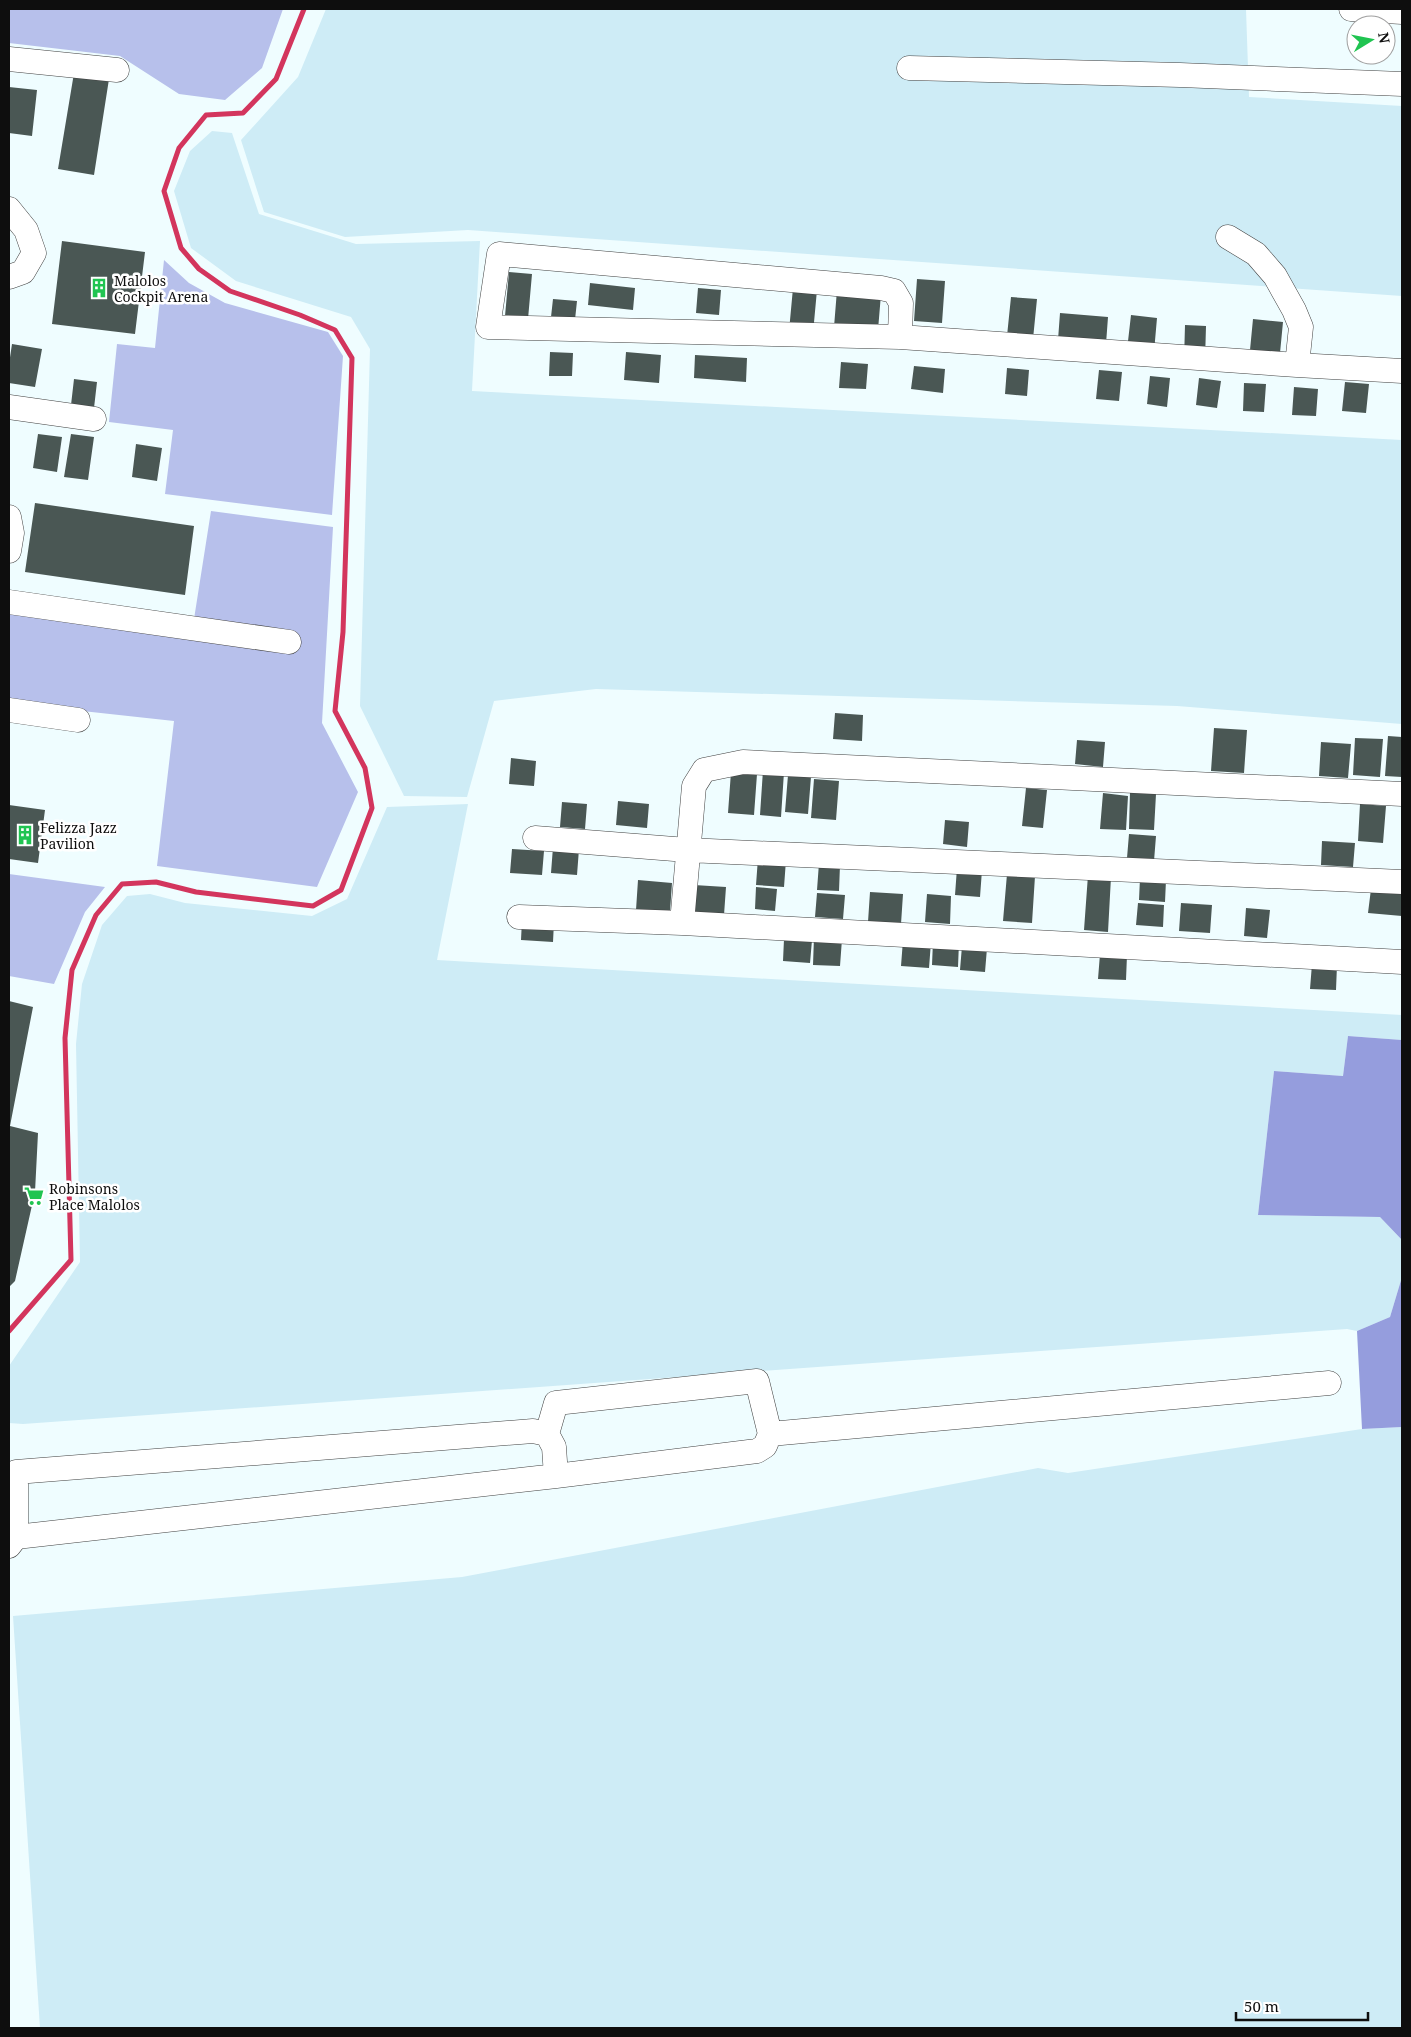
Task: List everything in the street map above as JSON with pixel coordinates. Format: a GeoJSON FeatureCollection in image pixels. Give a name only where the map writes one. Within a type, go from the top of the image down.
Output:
{"type":"FeatureCollection","features":[{"type":"Feature","properties":{"kind":"street"},"geometry":{"type":"LineString","coordinates":[[1351,9],[1402,12]]}},
{"type":"Feature","properties":{"kind":"street"},"geometry":{"type":"LineString","coordinates":[[9,59],[118,70]]}},
{"type":"Feature","properties":{"kind":"street"},"geometry":{"type":"LineString","coordinates":[[908,68],[1180,75],[1402,84]]}},
{"type":"Feature","properties":{"kind":"street"},"geometry":{"type":"LineString","coordinates":[[9,209],[26,230],[34,253],[23,272],[9,277]]}},
{"type":"Feature","properties":{"kind":"street"},"geometry":{"type":"LineString","coordinates":[[1228,237],[1256,254],[1276,276],[1301,327],[1297,366]]}},
{"type":"Feature","properties":{"kind":"street"},"geometry":{"type":"LineString","coordinates":[[900,337],[901,303],[894,291],[880,288],[499,254],[488,327],[900,337],[1297,366],[1402,371]]}},
{"type":"Feature","properties":{"kind":"street"},"geometry":{"type":"LineString","coordinates":[[9,407],[94,419]]}},
{"type":"Feature","properties":{"kind":"street"},"geometry":{"type":"LineString","coordinates":[[9,516],[12,533],[9,551]]}},
{"type":"Feature","properties":{"kind":"street"},"geometry":{"type":"LineString","coordinates":[[9,602],[289,642]]}},
{"type":"Feature","properties":{"kind":"street"},"geometry":{"type":"LineString","coordinates":[[9,710],[78,720]]}},
{"type":"Feature","properties":{"kind":"street"},"geometry":{"type":"LineString","coordinates":[[682,922],[694,786],[704,770],[743,762],[1402,794]]}},
{"type":"Feature","properties":{"kind":"street"},"geometry":{"type":"LineString","coordinates":[[535,838],[687,850],[1402,882]]}},
{"type":"Feature","properties":{"kind":"street"},"geometry":{"type":"LineString","coordinates":[[519,917],[682,922],[1402,962]]}},
{"type":"Feature","properties":{"kind":"street"},"geometry":{"type":"LineString","coordinates":[[547,1434],[533,1432],[16,1472],[12,1542],[556,1476],[756,1451],[765,1446],[770,1434],[757,1381],[556,1403],[547,1434],[554,1447],[556,1476]]}},
{"type":"Feature","properties":{"kind":"street"},"geometry":{"type":"LineString","coordinates":[[770,1434],[1329,1383]]}},
{"type":"Feature","properties":{"kind":"shaded area"},"geometry":{"type":"Polygon","coordinates":[[[9,9],[283,9],[262,68],[225,100],[179,94],[120,56],[9,43],[9,9]]]}},
{"type":"Feature","properties":{"kind":"shaded area"},"geometry":{"type":"Polygon","coordinates":[[[326,9],[1246,9],[1249,97],[1402,106],[1402,296],[468,230],[345,237],[264,212],[241,140],[298,77],[326,9]]]}},
{"type":"Feature","properties":{"kind":"shaded area"},"geometry":{"type":"Polygon","coordinates":[[[212,131],[232,133],[259,214],[356,244],[480,241],[472,391],[1402,440],[1402,724],[1177,706],[596,689],[494,701],[467,797],[404,796],[360,706],[370,349],[351,317],[236,281],[191,248],[174,191],[190,151],[212,131]]]}},
{"type":"Feature","properties":{"kind":"shaded area"},"geometry":{"type":"Polygon","coordinates":[[[164,260],[189,283],[225,303],[328,332],[343,356],[332,515],[165,494],[173,430],[109,422],[117,344],[155,348],[164,260]]]}},
{"type":"Feature","properties":{"kind":"shaded area"},"geometry":{"type":"Polygon","coordinates":[[[211,511],[333,527],[322,723],[358,792],[317,887],[157,866],[174,721],[9,703],[9,618],[13,594],[194,619],[211,511]]]}},
{"type":"Feature","properties":{"kind":"shaded area"},"geometry":{"type":"Polygon","coordinates":[[[468,804],[437,960],[1402,1015],[1402,1040],[1348,1036],[1343,1076],[1274,1071],[1258,1215],[1380,1217],[1402,1240],[1402,1277],[1390,1317],[1357,1331],[1347,1329],[23,1424],[9,1423],[9,1366],[80,1262],[76,1044],[82,984],[102,925],[127,896],[150,894],[185,903],[312,916],[347,899],[387,807],[468,804]]]}},
{"type":"Feature","properties":{"kind":"shaded area"},"geometry":{"type":"Polygon","coordinates":[[[9,874],[105,887],[85,912],[54,984],[9,976],[9,874]]]}},
{"type":"Feature","properties":{"kind":"shaded area"},"geometry":{"type":"Polygon","coordinates":[[[1348,1036],[1402,1040],[1402,1240],[1380,1217],[1258,1215],[1274,1071],[1343,1076],[1348,1036]]]}},
{"type":"Feature","properties":{"kind":"shaded area"},"geometry":{"type":"Polygon","coordinates":[[[1402,1277],[1402,1427],[1362,1429],[1357,1331],[1390,1317],[1402,1277]]]}},
{"type":"Feature","properties":{"kind":"shaded area"},"geometry":{"type":"Polygon","coordinates":[[[1402,1427],[1402,2028],[40,2028],[13,1616],[462,1577],[1038,1468],[1068,1473],[1362,1429],[1402,1427]]]}},
{"type":"Feature","properties":{"kind":"building"},"geometry":{"type":"Polygon","coordinates":[[[74,73],[109,79],[94,175],[58,169],[74,73]]]}},
{"type":"Feature","properties":{"kind":"building"},"geometry":{"type":"Polygon","coordinates":[[[9,87],[37,90],[32,136],[9,133],[9,87]]]}},
{"type":"Feature","properties":{"kind":"building","name":"Malolos Cockpit Arena"},"geometry":{"type":"Polygon","coordinates":[[[62,241],[145,252],[135,334],[52,324],[62,241]]]}},
{"type":"Feature","properties":{"kind":"building"},"geometry":{"type":"Polygon","coordinates":[[[509,272],[532,274],[528,319],[505,316],[509,272]]]}},
{"type":"Feature","properties":{"kind":"building"},"geometry":{"type":"Polygon","coordinates":[[[917,279],[945,281],[942,323],[914,321],[917,279]]]}},
{"type":"Feature","properties":{"kind":"building"},"geometry":{"type":"Polygon","coordinates":[[[590,283],[635,288],[633,310],[588,305],[590,283]]]}},
{"type":"Feature","properties":{"kind":"building"},"geometry":{"type":"Polygon","coordinates":[[[698,288],[721,290],[719,315],[696,313],[698,288]]]}},
{"type":"Feature","properties":{"kind":"building"},"geometry":{"type":"Polygon","coordinates":[[[793,288],[817,290],[813,333],[789,331],[793,288]]]}},
{"type":"Feature","properties":{"kind":"building"},"geometry":{"type":"Polygon","coordinates":[[[837,290],[881,294],[878,330],[834,327],[837,290]]]}},
{"type":"Feature","properties":{"kind":"building"},"geometry":{"type":"Polygon","coordinates":[[[1011,297],[1037,299],[1033,339],[1007,336],[1011,297]]]}},
{"type":"Feature","properties":{"kind":"building"},"geometry":{"type":"Polygon","coordinates":[[[553,299],[577,301],[574,329],[550,326],[553,299]]]}},
{"type":"Feature","properties":{"kind":"building"},"geometry":{"type":"Polygon","coordinates":[[[1060,313],[1108,317],[1106,344],[1058,340],[1060,313]]]}},
{"type":"Feature","properties":{"kind":"building"},"geometry":{"type":"Polygon","coordinates":[[[1131,315],[1157,318],[1154,352],[1127,350],[1131,315]]]}},
{"type":"Feature","properties":{"kind":"building"},"geometry":{"type":"Polygon","coordinates":[[[1253,319],[1283,322],[1280,353],[1250,350],[1253,319]]]}},
{"type":"Feature","properties":{"kind":"building"},"geometry":{"type":"Polygon","coordinates":[[[1185,325],[1206,326],[1205,361],[1184,361],[1185,325]]]}},
{"type":"Feature","properties":{"kind":"building"},"geometry":{"type":"Polygon","coordinates":[[[12,344],[42,349],[35,387],[9,383],[12,344]]]}},
{"type":"Feature","properties":{"kind":"building"},"geometry":{"type":"Polygon","coordinates":[[[550,352],[573,353],[572,376],[549,376],[550,352]]]}},
{"type":"Feature","properties":{"kind":"building"},"geometry":{"type":"Polygon","coordinates":[[[626,352],[661,355],[659,383],[624,380],[626,352]]]}},
{"type":"Feature","properties":{"kind":"building"},"geometry":{"type":"Polygon","coordinates":[[[695,355],[747,358],[746,382],[694,378],[695,355]]]}},
{"type":"Feature","properties":{"kind":"building"},"geometry":{"type":"Polygon","coordinates":[[[841,362],[868,364],[866,389],[839,388],[841,362]]]}},
{"type":"Feature","properties":{"kind":"building"},"geometry":{"type":"Polygon","coordinates":[[[914,366],[945,369],[943,393],[911,389],[914,366]]]}},
{"type":"Feature","properties":{"kind":"building"},"geometry":{"type":"Polygon","coordinates":[[[1007,368],[1029,370],[1027,396],[1005,394],[1007,368]]]}},
{"type":"Feature","properties":{"kind":"building"},"geometry":{"type":"Polygon","coordinates":[[[1099,370],[1122,372],[1119,401],[1096,399],[1099,370]]]}},
{"type":"Feature","properties":{"kind":"building"},"geometry":{"type":"Polygon","coordinates":[[[1150,376],[1170,378],[1167,407],[1147,404],[1150,376]]]}},
{"type":"Feature","properties":{"kind":"building"},"geometry":{"type":"Polygon","coordinates":[[[1199,378],[1221,381],[1217,408],[1196,405],[1199,378]]]}},
{"type":"Feature","properties":{"kind":"building"},"geometry":{"type":"Polygon","coordinates":[[[74,379],[97,382],[94,408],[71,405],[74,379]]]}},
{"type":"Feature","properties":{"kind":"building"},"geometry":{"type":"Polygon","coordinates":[[[1345,382],[1369,384],[1366,413],[1342,411],[1345,382]]]}},
{"type":"Feature","properties":{"kind":"building"},"geometry":{"type":"Polygon","coordinates":[[[1244,383],[1266,384],[1264,412],[1243,411],[1244,383]]]}},
{"type":"Feature","properties":{"kind":"building"},"geometry":{"type":"Polygon","coordinates":[[[1294,387],[1318,389],[1316,416],[1292,415],[1294,387]]]}},
{"type":"Feature","properties":{"kind":"building"},"geometry":{"type":"Polygon","coordinates":[[[38,434],[62,437],[57,472],[33,468],[38,434]]]}},
{"type":"Feature","properties":{"kind":"building"},"geometry":{"type":"Polygon","coordinates":[[[71,434],[94,437],[88,480],[64,477],[71,434]]]}},
{"type":"Feature","properties":{"kind":"building"},"geometry":{"type":"Polygon","coordinates":[[[136,444],[162,448],[157,481],[132,477],[136,444]]]}},
{"type":"Feature","properties":{"kind":"building"},"geometry":{"type":"Polygon","coordinates":[[[35,503],[194,526],[185,595],[25,572],[35,503]]]}},
{"type":"Feature","properties":{"kind":"building"},"geometry":{"type":"Polygon","coordinates":[[[835,713],[863,715],[862,741],[833,739],[835,713]]]}},
{"type":"Feature","properties":{"kind":"building"},"geometry":{"type":"Polygon","coordinates":[[[1214,728],[1247,730],[1244,773],[1211,771],[1214,728]]]}},
{"type":"Feature","properties":{"kind":"building"},"geometry":{"type":"Polygon","coordinates":[[[1388,736],[1402,737],[1402,777],[1385,776],[1388,736]]]}},
{"type":"Feature","properties":{"kind":"building"},"geometry":{"type":"Polygon","coordinates":[[[1355,738],[1383,739],[1380,777],[1353,775],[1355,738]]]}},
{"type":"Feature","properties":{"kind":"building"},"geometry":{"type":"Polygon","coordinates":[[[1077,740],[1105,742],[1103,767],[1075,764],[1077,740]]]}},
{"type":"Feature","properties":{"kind":"building"},"geometry":{"type":"Polygon","coordinates":[[[1321,742],[1351,744],[1348,778],[1319,776],[1321,742]]]}},
{"type":"Feature","properties":{"kind":"building"},"geometry":{"type":"Polygon","coordinates":[[[511,758],[536,761],[534,786],[509,784],[511,758]]]}},
{"type":"Feature","properties":{"kind":"building"},"geometry":{"type":"Polygon","coordinates":[[[763,770],[784,772],[781,817],[760,815],[763,770]]]}},
{"type":"Feature","properties":{"kind":"building"},"geometry":{"type":"Polygon","coordinates":[[[731,772],[757,774],[754,815],[728,813],[731,772]]]}},
{"type":"Feature","properties":{"kind":"building"},"geometry":{"type":"Polygon","coordinates":[[[788,775],[811,777],[808,814],[785,812],[788,775]]]}},
{"type":"Feature","properties":{"kind":"building"},"geometry":{"type":"Polygon","coordinates":[[[814,779],[839,781],[836,820],[811,818],[814,779]]]}},
{"type":"Feature","properties":{"kind":"building"},"geometry":{"type":"Polygon","coordinates":[[[1026,788],[1047,790],[1043,828],[1022,826],[1026,788]]]}},
{"type":"Feature","properties":{"kind":"building"},"geometry":{"type":"Polygon","coordinates":[[[1130,792],[1156,794],[1154,830],[1129,829],[1130,792]]]}},
{"type":"Feature","properties":{"kind":"building"},"geometry":{"type":"Polygon","coordinates":[[[1103,793],[1128,796],[1126,830],[1100,829],[1103,793]]]}},
{"type":"Feature","properties":{"kind":"building"},"geometry":{"type":"Polygon","coordinates":[[[618,801],[649,804],[647,828],[616,825],[618,801]]]}},
{"type":"Feature","properties":{"kind":"building"},"geometry":{"type":"Polygon","coordinates":[[[562,802],[587,804],[585,829],[560,827],[562,802]]]}},
{"type":"Feature","properties":{"kind":"building"},"geometry":{"type":"Polygon","coordinates":[[[1360,804],[1386,806],[1383,843],[1358,841],[1360,804]]]}},
{"type":"Feature","properties":{"kind":"building","name":"Felizza Jazz Pavilion"},"geometry":{"type":"Polygon","coordinates":[[[9,805],[45,810],[38,863],[9,859],[9,805]]]}},
{"type":"Feature","properties":{"kind":"building"},"geometry":{"type":"Polygon","coordinates":[[[945,820],[969,822],[967,847],[943,844],[945,820]]]}},
{"type":"Feature","properties":{"kind":"building"},"geometry":{"type":"Polygon","coordinates":[[[1129,834],[1156,836],[1154,861],[1127,858],[1129,834]]]}},
{"type":"Feature","properties":{"kind":"building"},"geometry":{"type":"Polygon","coordinates":[[[1322,841],[1355,843],[1353,867],[1321,865],[1322,841]]]}},
{"type":"Feature","properties":{"kind":"building"},"geometry":{"type":"Polygon","coordinates":[[[553,847],[579,849],[577,875],[551,873],[553,847]]]}},
{"type":"Feature","properties":{"kind":"building"},"geometry":{"type":"Polygon","coordinates":[[[512,849],[544,851],[542,875],[510,873],[512,849]]]}},
{"type":"Feature","properties":{"kind":"building"},"geometry":{"type":"Polygon","coordinates":[[[758,858],[786,860],[784,887],[756,885],[758,858]]]}},
{"type":"Feature","properties":{"kind":"building"},"geometry":{"type":"Polygon","coordinates":[[[819,863],[840,865],[839,891],[817,890],[819,863]]]}},
{"type":"Feature","properties":{"kind":"building"},"geometry":{"type":"Polygon","coordinates":[[[957,868],[982,870],[980,897],[955,895],[957,868]]]}},
{"type":"Feature","properties":{"kind":"building"},"geometry":{"type":"Polygon","coordinates":[[[1007,874],[1035,876],[1032,923],[1003,921],[1007,874]]]}},
{"type":"Feature","properties":{"kind":"building"},"geometry":{"type":"Polygon","coordinates":[[[1088,875],[1111,877],[1108,932],[1084,930],[1088,875]]]}},
{"type":"Feature","properties":{"kind":"building"},"geometry":{"type":"Polygon","coordinates":[[[1140,878],[1166,880],[1165,902],[1139,900],[1140,878]]]}},
{"type":"Feature","properties":{"kind":"building"},"geometry":{"type":"Polygon","coordinates":[[[638,880],[672,883],[670,912],[636,910],[638,880]]]}},
{"type":"Feature","properties":{"kind":"building"},"geometry":{"type":"Polygon","coordinates":[[[694,885],[726,887],[724,915],[692,912],[694,885]]]}},
{"type":"Feature","properties":{"kind":"building"},"geometry":{"type":"Polygon","coordinates":[[[756,887],[777,889],[775,911],[755,909],[756,887]]]}},
{"type":"Feature","properties":{"kind":"building"},"geometry":{"type":"Polygon","coordinates":[[[1371,889],[1402,892],[1402,916],[1368,913],[1371,889]]]}},
{"type":"Feature","properties":{"kind":"building"},"geometry":{"type":"Polygon","coordinates":[[[870,892],[903,894],[901,924],[868,922],[870,892]]]}},
{"type":"Feature","properties":{"kind":"building"},"geometry":{"type":"Polygon","coordinates":[[[817,893],[845,895],[843,919],[815,917],[817,893]]]}},
{"type":"Feature","properties":{"kind":"building"},"geometry":{"type":"Polygon","coordinates":[[[927,894],[951,896],[950,924],[925,922],[927,894]]]}},
{"type":"Feature","properties":{"kind":"building"},"geometry":{"type":"Polygon","coordinates":[[[1138,903],[1164,905],[1163,927],[1136,925],[1138,903]]]}},
{"type":"Feature","properties":{"kind":"building"},"geometry":{"type":"Polygon","coordinates":[[[1181,903],[1212,905],[1210,933],[1179,931],[1181,903]]]}},
{"type":"Feature","properties":{"kind":"building"},"geometry":{"type":"Polygon","coordinates":[[[1246,908],[1270,910],[1267,938],[1244,936],[1246,908]]]}},
{"type":"Feature","properties":{"kind":"building"},"geometry":{"type":"Polygon","coordinates":[[[522,920],[554,922],[553,942],[521,940],[522,920]]]}},
{"type":"Feature","properties":{"kind":"building"},"geometry":{"type":"Polygon","coordinates":[[[814,937],[842,939],[840,966],[813,965],[814,937]]]}},
{"type":"Feature","properties":{"kind":"building"},"geometry":{"type":"Polygon","coordinates":[[[784,939],[812,940],[810,963],[783,961],[784,939]]]}},
{"type":"Feature","properties":{"kind":"building"},"geometry":{"type":"Polygon","coordinates":[[[903,940],[931,942],[929,968],[901,966],[903,940]]]}},
{"type":"Feature","properties":{"kind":"building"},"geometry":{"type":"Polygon","coordinates":[[[933,941],[959,942],[958,967],[932,965],[933,941]]]}},
{"type":"Feature","properties":{"kind":"building"},"geometry":{"type":"Polygon","coordinates":[[[962,946],[987,948],[985,972],[960,970],[962,946]]]}},
{"type":"Feature","properties":{"kind":"building"},"geometry":{"type":"Polygon","coordinates":[[[1100,954],[1127,955],[1126,980],[1098,979],[1100,954]]]}},
{"type":"Feature","properties":{"kind":"building"},"geometry":{"type":"Polygon","coordinates":[[[1312,964],[1337,965],[1336,990],[1310,989],[1312,964]]]}},
{"type":"Feature","properties":{"kind":"building"},"geometry":{"type":"Polygon","coordinates":[[[9,1001],[33,1007],[10,1126],[38,1133],[35,1192],[15,1281],[9,1287],[9,1001]]]}},
{"type":"Feature","properties":{"kind":"waterway"},"geometry":{"type":"LineString","coordinates":[[9,1331],[71,1260],[65,1038],[72,970],[96,915],[122,884],[156,882],[196,892],[313,906],[341,890],[372,808],[365,768],[335,711],[343,632],[352,358],[335,330],[300,315],[230,291],[199,269],[181,248],[164,191],[179,148],[206,115],[243,113],[276,79],[304,9]]}},
{"type":"Feature","properties":{"kind":"place","name":"Malolos Cockpit Arena"},"geometry":{"type":"Point","coordinates":[99,288]}},
{"type":"Feature","properties":{"kind":"place","name":"Felizza Jazz Pavilion"},"geometry":{"type":"Point","coordinates":[25,835]}},
{"type":"Feature","properties":{"kind":"place","name":"Robinsons Place Malolos"},"geometry":{"type":"Point","coordinates":[34,1196]}}]}
